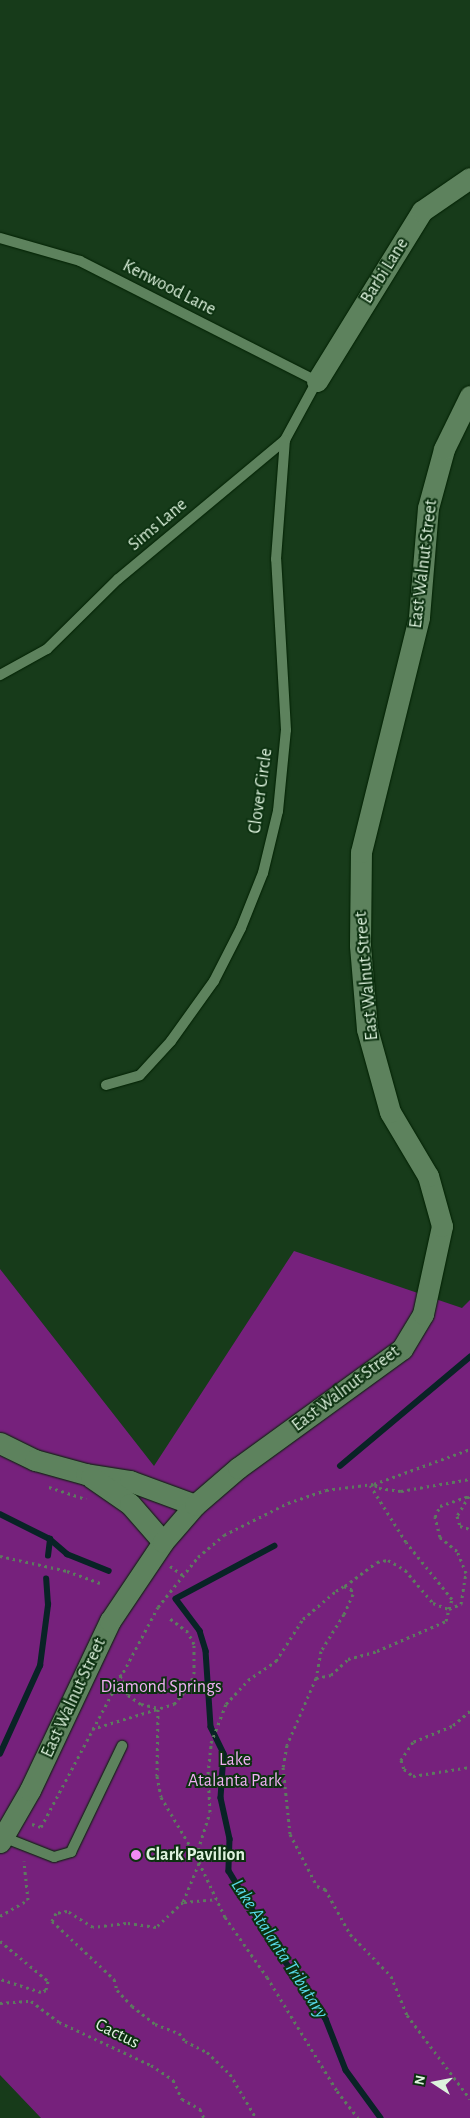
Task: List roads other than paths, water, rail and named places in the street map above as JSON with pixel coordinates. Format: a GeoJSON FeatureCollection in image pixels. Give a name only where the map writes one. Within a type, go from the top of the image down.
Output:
{"type":"FeatureCollection","features":[{"type":"Feature","properties":{"kind":"street","name":"Barbi Lane"},"geometry":{"type":"LineString","coordinates":[[317,381],[422,211],[470,178]]}},
{"type":"Feature","properties":{"kind":"street","name":"East Walnut Street"},"geometry":{"type":"LineString","coordinates":[[2,1839],[30,1790],[110,1621],[163,1542],[195,1505],[238,1468],[402,1349],[423,1314],[435,1268],[442,1226],[430,1184],[390,1112],[367,1029],[360,945],[361,852],[419,617],[428,508],[444,449],[470,396]]}},
{"type":"Feature","properties":{"kind":"street"},"geometry":{"type":"LineString","coordinates":[[0,1443],[35,1460],[86,1474],[130,1481],[195,1505]]}},
{"type":"Feature","properties":{"kind":"street"},"geometry":{"type":"LineString","coordinates":[[86,1474],[130,1504],[163,1542]]}},
{"type":"Feature","properties":{"kind":"lane","name":"Kenwood Lane"},"geometry":{"type":"LineString","coordinates":[[0,238],[80,261],[317,381]]}},
{"type":"Feature","properties":{"kind":"lane","name":"Sims Lane"},"geometry":{"type":"LineString","coordinates":[[0,675],[47,649],[118,579],[285,440],[317,381]]}},
{"type":"Feature","properties":{"kind":"lane","name":"Clover Circle"},"geometry":{"type":"LineString","coordinates":[[106,1085],[140,1075],[172,1041],[214,981],[241,928],[263,873],[278,811],[286,730],[276,559],[285,440]]}},
{"type":"Feature","properties":{"kind":"lane"},"geometry":{"type":"LineString","coordinates":[[2,1839],[24,1845],[54,1857],[71,1852],[122,1746]]}},
{"type":"Feature","properties":{"kind":"waterway"},"geometry":{"type":"LineString","coordinates":[[340,1466],[470,1357]]}},
{"type":"Feature","properties":{"kind":"waterway","name":"Lake Atalanta Tributary"},"geometry":{"type":"LineString","coordinates":[[0,1514],[50,1539],[67,1554],[109,1571]]}},
{"type":"Feature","properties":{"kind":"waterway"},"geometry":{"type":"LineString","coordinates":[[48,1556],[50,1539]]}},
{"type":"Feature","properties":{"kind":"waterway","name":"Lake Atalanta Tributary"},"geometry":{"type":"LineString","coordinates":[[275,1546],[176,1599],[200,1631],[206,1651],[211,1727],[224,1754],[221,1798],[230,1839],[229,1871],[273,1944],[326,2019],[346,2070],[381,2118]]}},
{"type":"Feature","properties":{"kind":"waterway"},"geometry":{"type":"LineString","coordinates":[[0,1754],[40,1666],[48,1605],[46,1579]]}},
{"type":"Feature","properties":{"kind":"place","name":"Clark Pavilion"},"geometry":{"type":"Point","coordinates":[136,1855]}},
{"type":"Feature","properties":{"kind":"park label","name":"Diamond Springs"},"geometry":{"type":"Point","coordinates":[161,1687]}},
{"type":"Feature","properties":{"kind":"park label","name":"Lake Atalanta Park"},"geometry":{"type":"Point","coordinates":[235,1771]}}]}
